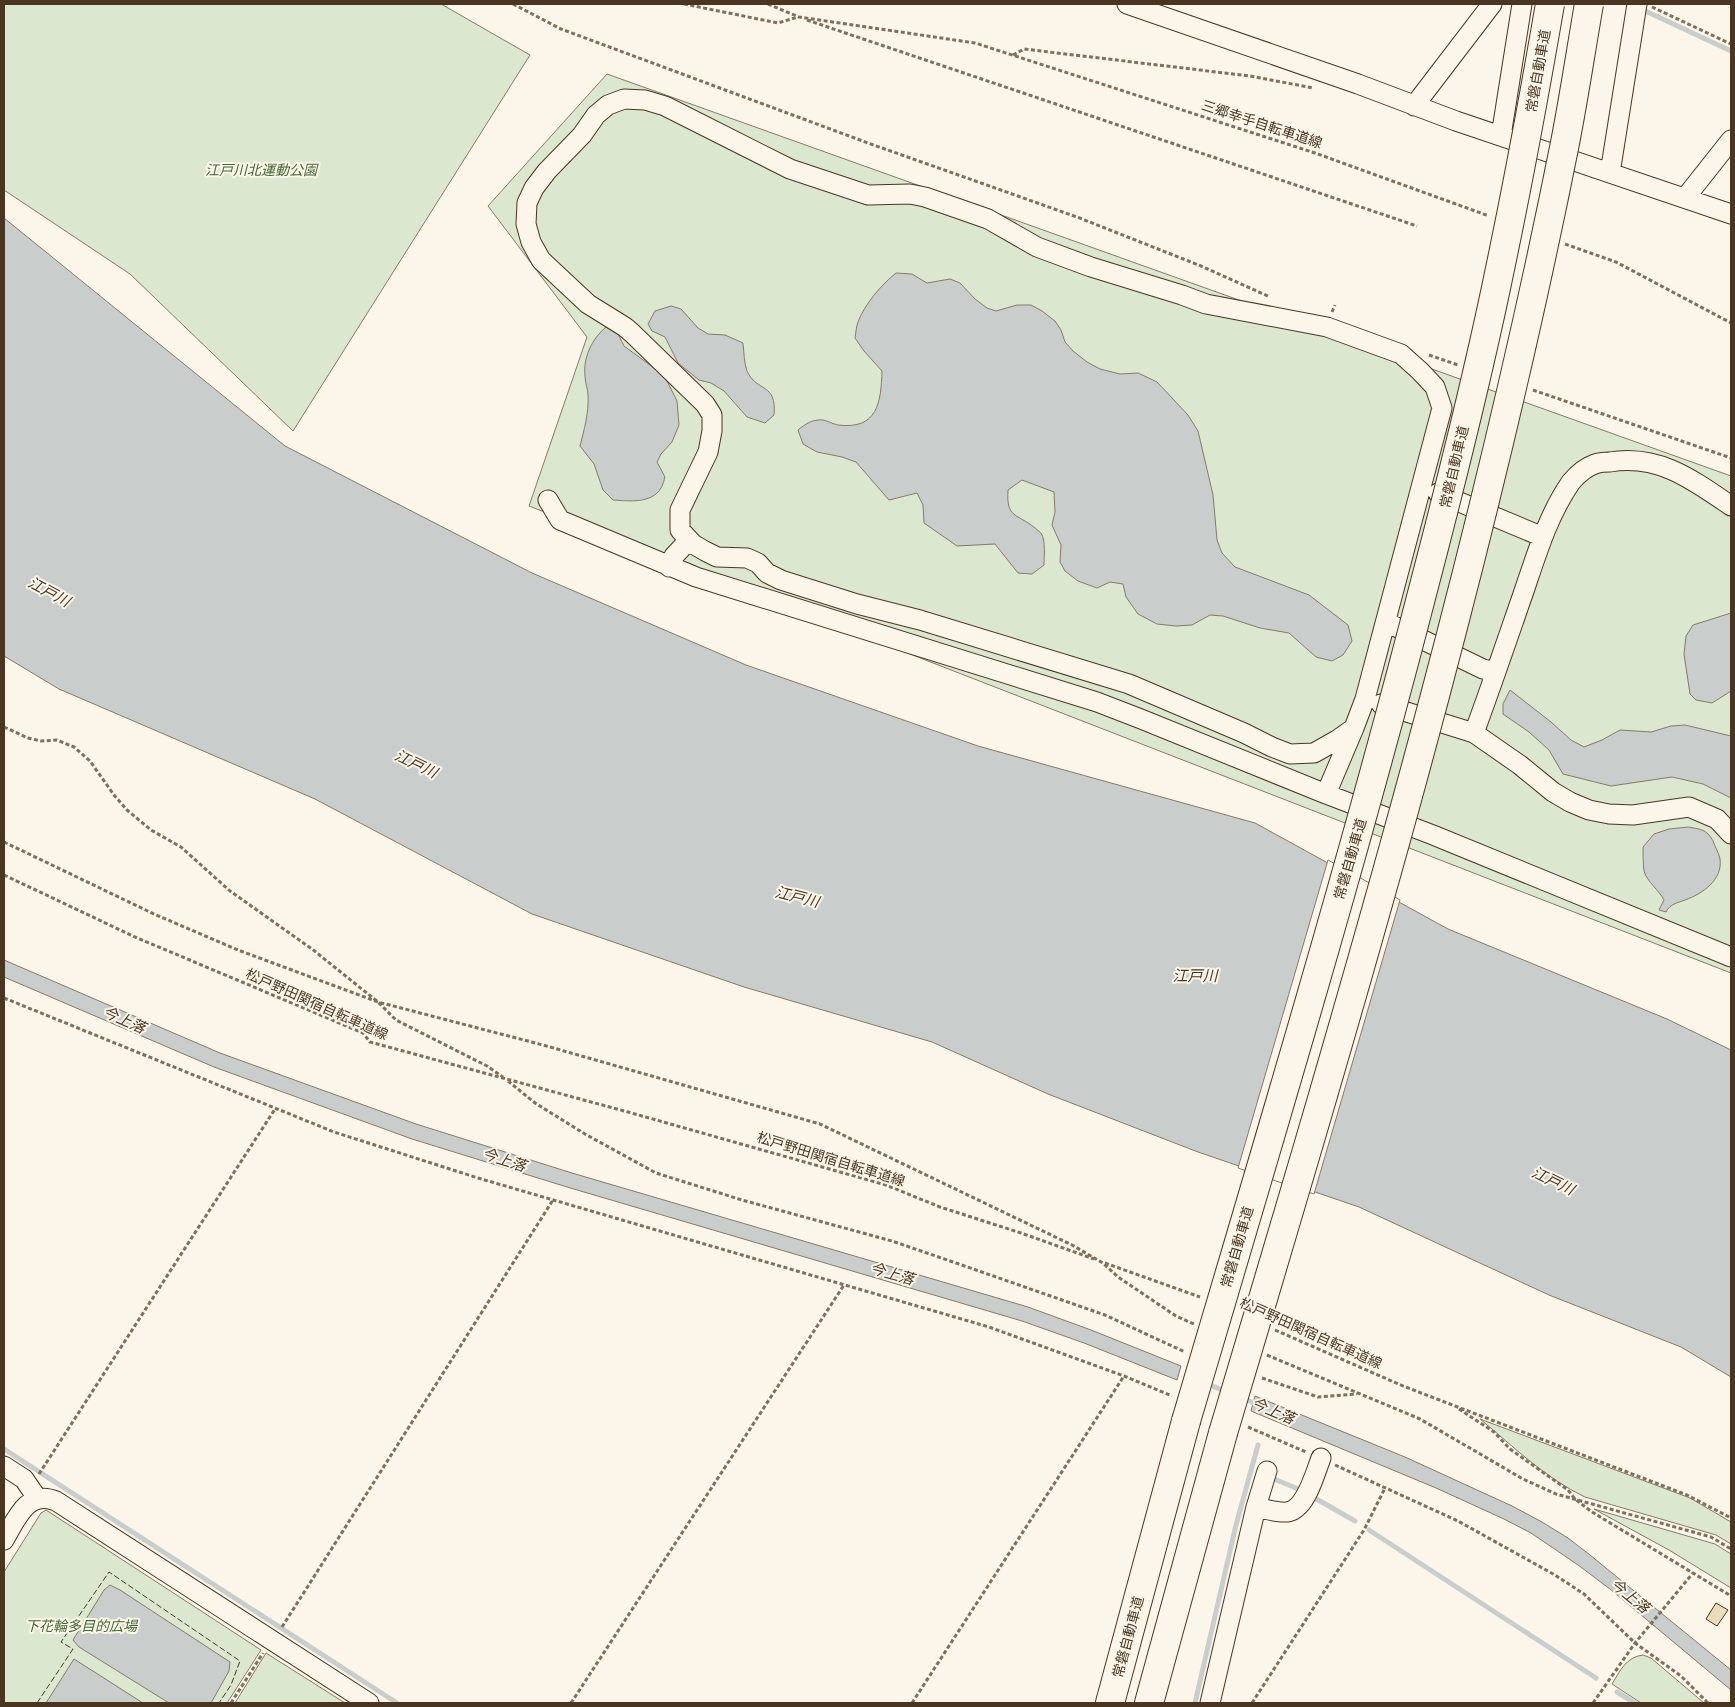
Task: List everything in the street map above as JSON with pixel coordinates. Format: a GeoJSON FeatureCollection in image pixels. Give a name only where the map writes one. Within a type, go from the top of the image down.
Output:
{"type":"FeatureCollection","features":[{"type":"Feature","properties":{"kind":"highway","name":"常磐自動車道"},"geometry":{"type":"LineString","coordinates":[[1110,1703],[1186,1420],[1316,981],[1396,698],[1450,488],[1501,267],[1529,125],[1550,4]]}},
{"type":"Feature","properties":{"kind":"highway"},"geometry":{"type":"LineString","coordinates":[[1149,1703],[1213,1468],[1352,996],[1433,708],[1486,498],[1537,280],[1566,139],[1589,4]]}},
{"type":"Feature","properties":{"kind":"highway"},"geometry":{"type":"LineString","coordinates":[[1167,1703],[1213,1468]]}},
{"type":"Feature","properties":{"kind":"street"},"geometry":{"type":"LineString","coordinates":[[1127,4],[1358,84],[1414,106],[1731,214]]}},
{"type":"Feature","properties":{"kind":"street"},"geometry":{"type":"LineString","coordinates":[[1414,106],[1492,4]]}},
{"type":"Feature","properties":{"kind":"street"},"geometry":{"type":"LineString","coordinates":[[1501,136],[1522,4]]}},
{"type":"Feature","properties":{"kind":"street"},"geometry":{"type":"LineString","coordinates":[[1610,172],[1639,7]]}},
{"type":"Feature","properties":{"kind":"street"},"geometry":{"type":"LineString","coordinates":[[1326,794],[1354,728],[1365,699],[1442,408],[1435,387],[1401,354],[1327,327],[1206,304],[1090,267],[1037,247],[988,219],[925,197],[910,194],[868,195],[790,169],[665,106],[645,100],[624,99],[608,105],[596,115],[582,135],[547,171],[534,188],[527,203],[526,224],[531,242],[541,260],[588,304],[626,327],[705,404],[712,415],[712,431],[708,452],[680,510],[680,530],[693,544],[717,557],[746,558],[758,563],[767,573],[781,580],[1129,684],[1290,754],[1314,753],[1354,728]]}},
{"type":"Feature","properties":{"kind":"street"},"geometry":{"type":"LineString","coordinates":[[1685,198],[1731,140]]}},
{"type":"Feature","properties":{"kind":"street"},"geometry":{"type":"LineString","coordinates":[[1474,734],[1543,537],[1572,481],[1584,470],[1595,464],[1637,460],[1655,464],[1677,471],[1731,506]]}},
{"type":"Feature","properties":{"kind":"street"},"geometry":{"type":"LineString","coordinates":[[1422,486],[1543,537]]}},
{"type":"Feature","properties":{"kind":"street"},"geometry":{"type":"LineString","coordinates":[[548,500],[560,520],[696,578],[1097,702],[1433,835],[1731,957]]}},
{"type":"Feature","properties":{"kind":"street"},"geometry":{"type":"LineString","coordinates":[[669,567],[674,556],[689,540]]}},
{"type":"Feature","properties":{"kind":"street"},"geometry":{"type":"LineString","coordinates":[[1386,622],[1484,669],[1496,672]]}},
{"type":"Feature","properties":{"kind":"street"},"geometry":{"type":"LineString","coordinates":[[1365,699],[1474,734],[1520,765],[1553,792],[1589,810],[1609,814],[1632,815],[1690,807],[1717,819],[1731,834]]}},
{"type":"Feature","properties":{"kind":"street"},"geometry":{"type":"LineString","coordinates":[[1256,1507],[1287,1512],[1295,1509],[1305,1500],[1321,1458]]}},
{"type":"Feature","properties":{"kind":"street"},"geometry":{"type":"LineString","coordinates":[[4,1466],[24,1479],[37,1498]]}},
{"type":"Feature","properties":{"kind":"street"},"geometry":{"type":"LineString","coordinates":[[1210,1703],[1266,1471]]}},
{"type":"Feature","properties":{"kind":"street"},"geometry":{"type":"LineString","coordinates":[[4,1540],[25,1507],[37,1498],[48,1497],[56,1500],[369,1703]]}},
{"type":"Feature","properties":{"kind":"path"},"geometry":{"type":"LineString","coordinates":[[514,4],[561,29],[868,143],[1077,217],[1201,266],[1270,298]]}},
{"type":"Feature","properties":{"kind":"path"},"geometry":{"type":"LineString","coordinates":[[684,4],[778,23],[798,17],[1417,226]]}},
{"type":"Feature","properties":{"kind":"path","name":"三郷幸手自転車道線"},"geometry":{"type":"LineString","coordinates":[[768,4],[798,17],[975,43],[1315,153],[1498,219]]}},
{"type":"Feature","properties":{"kind":"path"},"geometry":{"type":"LineString","coordinates":[[1639,7],[1731,44]]}},
{"type":"Feature","properties":{"kind":"path"},"geometry":{"type":"LineString","coordinates":[[1013,55],[1024,49],[1250,76],[1314,88]]}},
{"type":"Feature","properties":{"kind":"path"},"geometry":{"type":"LineString","coordinates":[[1562,242],[1616,262],[1731,323]]}},
{"type":"Feature","properties":{"kind":"path"},"geometry":{"type":"LineString","coordinates":[[1330,318],[1335,305]]}},
{"type":"Feature","properties":{"kind":"path"},"geometry":{"type":"LineString","coordinates":[[4,727],[28,738],[42,742],[56,740],[74,747],[90,761],[126,810],[151,830],[181,847],[230,892],[312,949],[378,1002],[396,1020],[487,1066],[535,1103],[585,1134],[656,1173],[742,1200],[892,1241],[1105,1315],[1186,1352]]}},
{"type":"Feature","properties":{"kind":"path"},"geometry":{"type":"LineString","coordinates":[[4,842],[69,874],[213,939],[303,976],[378,1002],[543,1045],[820,1124],[1055,1236],[1103,1263]]}},
{"type":"Feature","properties":{"kind":"path","name":"松戸野田関宿自転車道線"},"geometry":{"type":"LineString","coordinates":[[4,875],[135,937],[363,1033],[370,1042],[886,1185],[940,1208],[1021,1233],[1204,1299]]}},
{"type":"Feature","properties":{"kind":"path"},"geometry":{"type":"LineString","coordinates":[[4,998],[334,1132],[553,1200],[989,1327],[1124,1376],[1178,1398]]}},
{"type":"Feature","properties":{"kind":"path"},"geometry":{"type":"LineString","coordinates":[[49,1459],[275,1109]]}},
{"type":"Feature","properties":{"kind":"path"},"geometry":{"type":"LineString","coordinates":[[288,1617],[553,1200]]}},
{"type":"Feature","properties":{"kind":"path"},"geometry":{"type":"LineString","coordinates":[[571,1703],[844,1285]]}},
{"type":"Feature","properties":{"kind":"path","name":"松戸野田関宿自転車道線"},"geometry":{"type":"LineString","coordinates":[[1267,1327],[1403,1386],[1687,1495],[1731,1518]]}},
{"type":"Feature","properties":{"kind":"path"},"geometry":{"type":"LineString","coordinates":[[912,1703],[1124,1376]]}},
{"type":"Feature","properties":{"kind":"path"},"geometry":{"type":"LineString","coordinates":[[1257,1376],[1318,1397],[1358,1394],[1420,1419],[1524,1479],[1556,1494],[1711,1537],[1731,1550]]}},
{"type":"Feature","properties":{"kind":"path"},"geometry":{"type":"LineString","coordinates":[[1454,1405],[1494,1432],[1510,1449],[1568,1490],[1592,1512],[1731,1596]]}},
{"type":"Feature","properties":{"kind":"path"},"geometry":{"type":"LineString","coordinates":[[1242,1424],[1458,1521],[1555,1575],[1584,1594],[1635,1642],[1681,1676],[1708,1703]]}},
{"type":"Feature","properties":{"kind":"path"},"geometry":{"type":"LineString","coordinates":[[1252,1703],[1364,1530],[1385,1488]]}},
{"type":"Feature","properties":{"kind":"path"},"geometry":{"type":"LineString","coordinates":[[1594,1703],[1635,1642],[1693,1573]]}},
{"type":"Feature","properties":{"kind":"path"},"geometry":{"type":"LineString","coordinates":[[231,1703],[265,1650]]}},
{"type":"Feature","properties":{"kind":"green space","name":"江戸川北運動公園"},"geometry":{"type":"Polygon","coordinates":[[[4,4],[441,4],[530,55],[293,431],[130,274],[4,190],[4,4]]]}},
{"type":"Feature","properties":{"kind":"green space"},"geometry":{"type":"Polygon","coordinates":[[[607,74],[1731,476],[1731,973],[529,506],[587,337],[488,206],[607,74]]]}},
{"type":"Feature","properties":{"kind":"green space"},"geometry":{"type":"Polygon","coordinates":[[[1480,1419],[1690,1498],[1731,1522],[1731,1544],[1716,1535],[1585,1497],[1556,1481],[1480,1419]]]}},
{"type":"Feature","properties":{"kind":"green space"},"geometry":{"type":"Polygon","coordinates":[[[1594,1509],[1715,1544],[1731,1554],[1731,1588],[1669,1550],[1594,1509]]]}},
{"type":"Feature","properties":{"kind":"green space","name":"下花輪多目的広場"},"geometry":{"type":"Polygon","coordinates":[[[46,1510],[261,1650],[227,1703],[4,1703],[4,1572],[41,1513],[46,1510]]]}},
{"type":"Feature","properties":{"kind":"green space"},"geometry":{"type":"Polygon","coordinates":[[[266,1653],[345,1703],[235,1703],[266,1653]]]}},
{"type":"Feature","properties":{"kind":"green space"},"geometry":{"type":"Polygon","coordinates":[[[1643,1655],[1651,1658],[1704,1703],[1641,1703],[1612,1684],[1628,1662],[1637,1656],[1643,1655]]]}},
{"type":"Feature","properties":{"kind":"water","name":"江戸川"},"geometry":{"type":"Polygon","coordinates":[[[4,218],[285,446],[532,573],[746,665],[978,746],[1255,823],[1448,929],[1667,1019],[1731,1050],[1731,1377],[1681,1347],[1549,1295],[1359,1207],[1198,1152],[1048,1094],[932,1042],[744,987],[532,914],[315,799],[59,689],[4,656],[4,218]]]}},
{"type":"Feature","properties":{"kind":"water"},"geometry":{"type":"Polygon","coordinates":[[[896,273],[912,274],[927,283],[950,279],[960,283],[975,299],[987,308],[996,311],[1017,305],[1031,305],[1055,321],[1061,330],[1065,342],[1087,362],[1100,369],[1120,374],[1138,373],[1157,382],[1188,415],[1198,431],[1213,495],[1217,540],[1222,553],[1235,567],[1309,595],[1348,625],[1352,641],[1343,655],[1332,661],[1316,657],[1289,633],[1260,628],[1223,616],[1210,615],[1192,625],[1157,624],[1138,614],[1126,597],[1123,584],[1110,582],[1097,588],[1078,581],[1065,571],[1060,562],[1061,545],[1052,525],[1055,512],[1054,492],[1022,480],[1008,490],[1011,511],[1041,533],[1044,544],[1044,565],[1032,574],[1018,573],[995,544],[957,546],[924,523],[923,505],[917,493],[889,500],[856,462],[817,452],[803,444],[798,430],[809,422],[823,420],[838,425],[851,425],[862,423],[875,412],[880,393],[882,371],[855,338],[856,328],[869,302],[879,289],[896,273]]]}},
{"type":"Feature","properties":{"kind":"water"},"geometry":{"type":"Polygon","coordinates":[[[671,306],[681,309],[698,328],[708,334],[725,335],[743,343],[747,371],[751,378],[769,392],[772,397],[774,415],[765,423],[747,417],[724,391],[711,383],[699,380],[678,363],[665,337],[652,331],[648,324],[655,311],[671,306]]]}},
{"type":"Feature","properties":{"kind":"water"},"geometry":{"type":"Polygon","coordinates":[[[606,327],[618,334],[624,346],[654,368],[667,381],[677,401],[679,425],[672,442],[661,454],[657,462],[665,477],[657,493],[646,499],[632,501],[613,500],[603,490],[594,464],[580,446],[588,408],[585,362],[593,343],[606,327]]]}},
{"type":"Feature","properties":{"kind":"water"},"geometry":{"type":"Polygon","coordinates":[[[1731,613],[1731,691],[1712,703],[1696,700],[1690,694],[1684,654],[1686,636],[1693,625],[1731,613]]]}},
{"type":"Feature","properties":{"kind":"water"},"geometry":{"type":"Polygon","coordinates":[[[1510,690],[1571,740],[1584,747],[1620,730],[1651,732],[1671,726],[1685,725],[1731,736],[1731,798],[1703,784],[1672,777],[1611,786],[1563,774],[1549,750],[1529,732],[1503,714],[1503,704],[1510,690]]]}},
{"type":"Feature","properties":{"kind":"water"},"geometry":{"type":"Polygon","coordinates":[[[1688,827],[1702,830],[1711,837],[1720,859],[1718,873],[1715,880],[1698,894],[1674,904],[1666,912],[1659,910],[1664,900],[1644,871],[1643,847],[1654,834],[1669,829],[1688,827]]]}},
{"type":"Feature","properties":{"kind":"water"},"geometry":{"type":"Polygon","coordinates":[[[4,960],[220,1053],[416,1124],[572,1173],[1028,1307],[1181,1366],[1177,1380],[1022,1321],[567,1187],[412,1139],[214,1067],[4,977],[4,960]]]}},
{"type":"Feature","properties":{"kind":"water"},"geometry":{"type":"Polygon","coordinates":[[[1255,1396],[1405,1457],[1512,1506],[1568,1538],[1731,1670],[1731,1690],[1610,1589],[1531,1533],[1436,1488],[1251,1411],[1255,1396]]]}},
{"type":"Feature","properties":{"kind":"water"},"geometry":{"type":"Polygon","coordinates":[[[110,1585],[230,1662],[229,1671],[211,1703],[169,1703],[79,1647],[73,1640],[104,1590],[110,1585]]]}},
{"type":"Feature","properties":{"kind":"water"},"geometry":{"type":"Polygon","coordinates":[[[74,1659],[143,1703],[46,1703],[74,1659]]]}},
{"type":"Feature","properties":{"kind":"pier"},"geometry":{"type":"Polygon","coordinates":[[[1328,860],[1400,900],[1314,1194],[1238,1168],[1328,860]]]}},
{"type":"Feature","properties":{"kind":"building"},"geometry":{"type":"Polygon","coordinates":[[[1716,1603],[1728,1610],[1717,1626],[1706,1619],[1716,1603]]]}},
{"type":"Feature","properties":{"kind":"waterway"},"geometry":{"type":"LineString","coordinates":[[1639,8],[1731,51]]}},
{"type":"Feature","properties":{"kind":"waterway","name":"今上落"},"geometry":{"type":"LineString","coordinates":[[1205,1383],[1227,1392]]}},
{"type":"Feature","properties":{"kind":"waterway","name":"今上落"},"geometry":{"type":"LineString","coordinates":[[1242,1398],[1259,1405]]}},
{"type":"Feature","properties":{"kind":"waterway"},"geometry":{"type":"LineString","coordinates":[[1195,1703],[1236,1525],[1258,1445]]}},
{"type":"Feature","properties":{"kind":"waterway"},"geometry":{"type":"LineString","coordinates":[[4,1449],[397,1703]]}},
{"type":"Feature","properties":{"kind":"waterway"},"geometry":{"type":"LineString","coordinates":[[1274,1479],[1301,1490]]}},
{"type":"Feature","properties":{"kind":"waterway"},"geometry":{"type":"LineString","coordinates":[[1313,1497],[1355,1521]]}},
{"type":"Feature","properties":{"kind":"waterway"},"geometry":{"type":"LineString","coordinates":[[1369,1530],[1596,1678]]}},
{"type":"Feature","properties":{"kind":"waterway"},"geometry":{"type":"LineString","coordinates":[[1617,1692],[1635,1703]]}},
{"type":"Feature","properties":{"kind":"fence"},"geometry":{"type":"LineString","coordinates":[[37,1703],[73,1649],[61,1642],[109,1572],[240,1661],[231,1685],[219,1703]]}}]}
